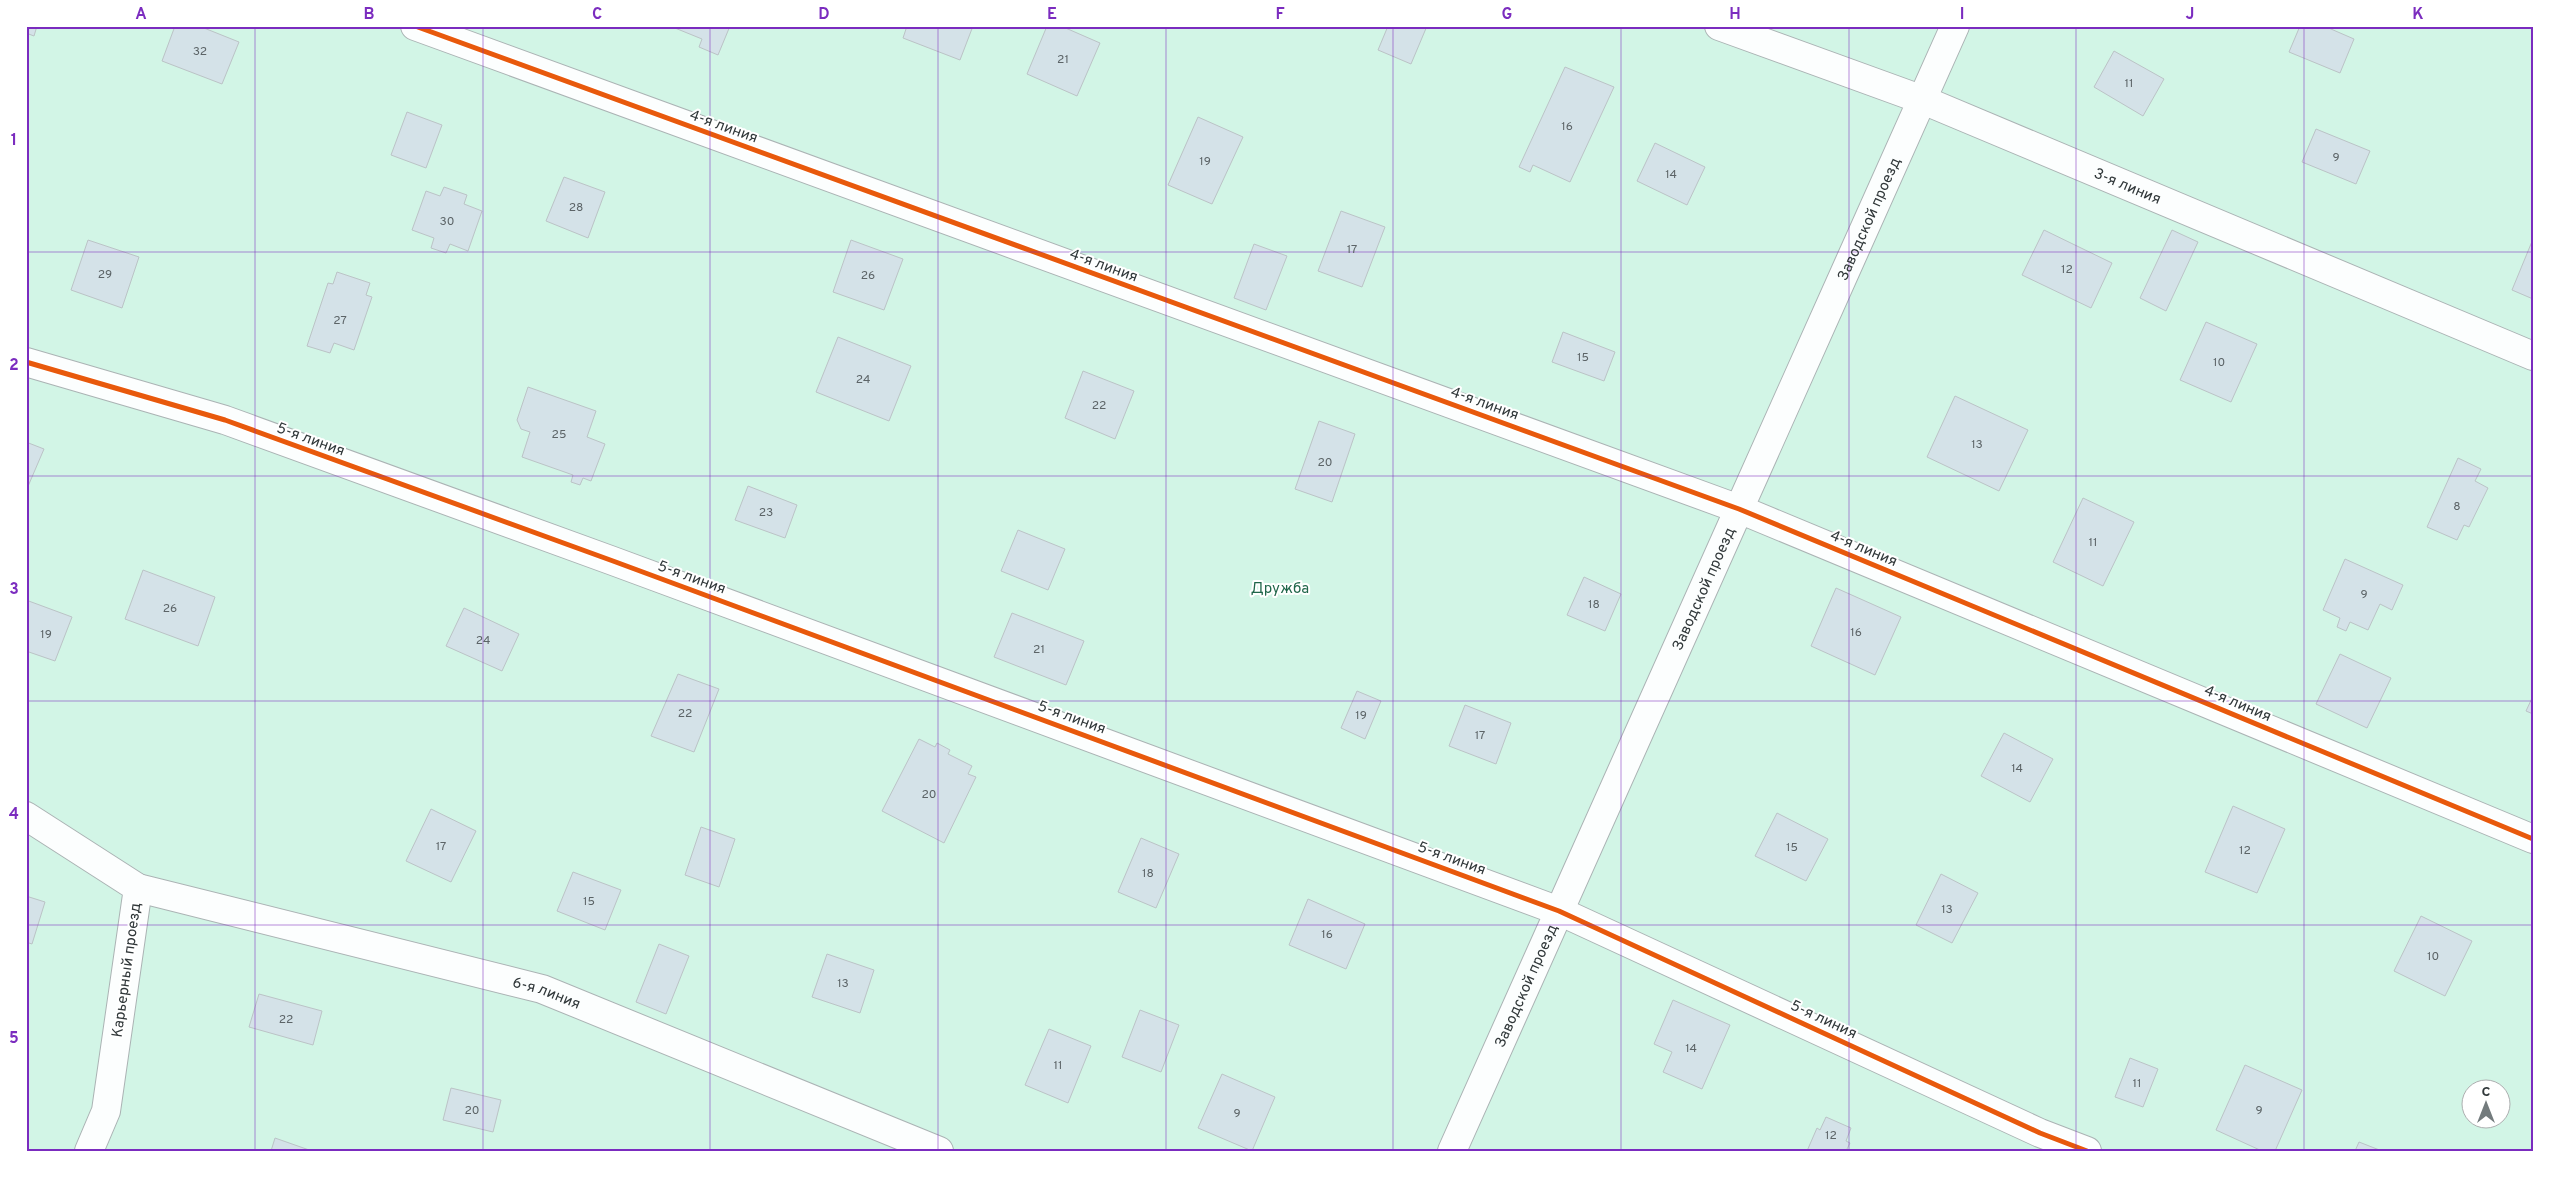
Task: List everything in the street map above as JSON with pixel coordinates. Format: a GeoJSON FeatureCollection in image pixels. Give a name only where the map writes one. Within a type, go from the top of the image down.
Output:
{"type":"FeatureCollection","features":[{"type":"Feature","properties":{"kind":"street","name":"4-я линия"},"geometry":{"type":"LineString","coordinates":[[415,26],[1739,509],[2533,839]]}},
{"type":"Feature","properties":{"kind":"street","name":"3-я линия"},"geometry":{"type":"LineString","coordinates":[[1719,26],[1923,100],[2533,356]]}},
{"type":"Feature","properties":{"kind":"street","name":"Заводской проезд"},"geometry":{"type":"LineString","coordinates":[[1452,1151],[1955,26]]}},
{"type":"Feature","properties":{"kind":"street","name":"5-я линия"},"geometry":{"type":"LineString","coordinates":[[26,362],[224,420],[613,561],[1559,911],[2040,1133],[2087,1151]]}},
{"type":"Feature","properties":{"kind":"street","name":"Карьерный проезд"},"geometry":{"type":"LineString","coordinates":[[26,816],[138,888],[106,1111],[89,1151]]}},
{"type":"Feature","properties":{"kind":"street","name":"6-я линия"},"geometry":{"type":"LineString","coordinates":[[138,888],[542,989],[940,1151]]}},
{"type":"Feature","properties":{"kind":"green space","name":"Дружба"},"geometry":{"type":"Polygon","coordinates":[[[26,26],[2533,26],[2533,1151],[26,1151],[26,26]]]}},
{"type":"Feature","properties":{"kind":"building"},"geometry":{"type":"Polygon","coordinates":[[[26,26],[37,26],[34,36],[26,33],[26,26]]]}},
{"type":"Feature","properties":{"kind":"building"},"geometry":{"type":"Polygon","coordinates":[[[175,26],[199,26],[239,42],[222,84],[162,61],[175,26]]]}},
{"type":"Feature","properties":{"kind":"building"},"geometry":{"type":"Polygon","coordinates":[[[670,26],[730,26],[718,55],[699,47],[702,39],[670,26]]]}},
{"type":"Feature","properties":{"kind":"building"},"geometry":{"type":"Polygon","coordinates":[[[907,26],[973,26],[960,60],[903,38],[907,26]]]}},
{"type":"Feature","properties":{"kind":"building"},"geometry":{"type":"Polygon","coordinates":[[[1047,26],[1061,26],[1100,43],[1077,96],[1027,74],[1047,26]]]}},
{"type":"Feature","properties":{"kind":"building"},"geometry":{"type":"Polygon","coordinates":[[[1388,26],[1427,26],[1411,64],[1378,50],[1388,26]]]}},
{"type":"Feature","properties":{"kind":"building"},"geometry":{"type":"Polygon","coordinates":[[[2300,26],[2324,26],[2354,39],[2340,73],[2289,52],[2300,26]]]}},
{"type":"Feature","properties":{"kind":"building"},"geometry":{"type":"Polygon","coordinates":[[[2114,51],[2164,79],[2143,116],[2094,87],[2114,51]]]}},
{"type":"Feature","properties":{"kind":"building"},"geometry":{"type":"Polygon","coordinates":[[[1565,67],[1614,87],[1570,182],[1533,165],[1530,172],[1519,167],[1565,67]]]}},
{"type":"Feature","properties":{"kind":"building"},"geometry":{"type":"Polygon","coordinates":[[[407,112],[442,125],[426,168],[391,155],[407,112]]]}},
{"type":"Feature","properties":{"kind":"building"},"geometry":{"type":"Polygon","coordinates":[[[1198,117],[1243,137],[1212,204],[1168,185],[1198,117]]]}},
{"type":"Feature","properties":{"kind":"building"},"geometry":{"type":"Polygon","coordinates":[[[2316,129],[2370,151],[2356,184],[2302,162],[2316,129]]]}},
{"type":"Feature","properties":{"kind":"building"},"geometry":{"type":"Polygon","coordinates":[[[1655,143],[1705,167],[1687,205],[1637,181],[1655,143]]]}},
{"type":"Feature","properties":{"kind":"building"},"geometry":{"type":"Polygon","coordinates":[[[564,177],[605,192],[588,238],[546,221],[564,177]]]}},
{"type":"Feature","properties":{"kind":"building"},"geometry":{"type":"Polygon","coordinates":[[[444,187],[467,195],[464,204],[482,211],[468,251],[450,244],[446,253],[431,248],[434,238],[412,230],[426,191],[440,196],[444,187]]]}},
{"type":"Feature","properties":{"kind":"building"},"geometry":{"type":"Polygon","coordinates":[[[1341,211],[1385,227],[1362,287],[1318,271],[1341,211]]]}},
{"type":"Feature","properties":{"kind":"building"},"geometry":{"type":"Polygon","coordinates":[[[2044,230],[2112,263],[2091,308],[2022,275],[2044,230]]]}},
{"type":"Feature","properties":{"kind":"building"},"geometry":{"type":"Polygon","coordinates":[[[2172,230],[2198,242],[2166,311],[2140,298],[2172,230]]]}},
{"type":"Feature","properties":{"kind":"building"},"geometry":{"type":"Polygon","coordinates":[[[2533,239],[2533,299],[2512,290],[2533,239]]]}},
{"type":"Feature","properties":{"kind":"building"},"geometry":{"type":"Polygon","coordinates":[[[88,240],[139,257],[122,308],[71,290],[88,240]]]}},
{"type":"Feature","properties":{"kind":"building"},"geometry":{"type":"Polygon","coordinates":[[[851,240],[903,259],[884,310],[833,292],[851,240]]]}},
{"type":"Feature","properties":{"kind":"building"},"geometry":{"type":"Polygon","coordinates":[[[1254,244],[1287,256],[1266,310],[1234,298],[1254,244]]]}},
{"type":"Feature","properties":{"kind":"building"},"geometry":{"type":"Polygon","coordinates":[[[337,272],[370,283],[366,295],[372,297],[354,350],[334,343],[330,353],[307,346],[328,283],[333,284],[337,272]]]}},
{"type":"Feature","properties":{"kind":"building"},"geometry":{"type":"Polygon","coordinates":[[[2206,322],[2257,344],[2231,402],[2180,380],[2206,322]]]}},
{"type":"Feature","properties":{"kind":"building"},"geometry":{"type":"Polygon","coordinates":[[[1563,332],[1615,352],[1604,381],[1552,362],[1563,332]]]}},
{"type":"Feature","properties":{"kind":"building"},"geometry":{"type":"Polygon","coordinates":[[[838,337],[911,366],[889,421],[816,392],[838,337]]]}},
{"type":"Feature","properties":{"kind":"building"},"geometry":{"type":"Polygon","coordinates":[[[1083,371],[1134,391],[1115,439],[1065,418],[1083,371]]]}},
{"type":"Feature","properties":{"kind":"building"},"geometry":{"type":"Polygon","coordinates":[[[528,387],[596,411],[587,437],[605,444],[591,481],[583,478],[580,485],[571,482],[573,475],[522,457],[530,432],[521,429],[517,420],[528,387]]]}},
{"type":"Feature","properties":{"kind":"building"},"geometry":{"type":"Polygon","coordinates":[[[1955,396],[2028,430],[1999,491],[1927,457],[1955,396]]]}},
{"type":"Feature","properties":{"kind":"building"},"geometry":{"type":"Polygon","coordinates":[[[1319,421],[1355,434],[1332,502],[1295,489],[1319,421]]]}},
{"type":"Feature","properties":{"kind":"building"},"geometry":{"type":"Polygon","coordinates":[[[26,442],[44,449],[26,491],[26,442]]]}},
{"type":"Feature","properties":{"kind":"building"},"geometry":{"type":"Polygon","coordinates":[[[2458,458],[2481,469],[2475,481],[2488,488],[2469,527],[2464,525],[2457,540],[2427,527],[2458,458]]]}},
{"type":"Feature","properties":{"kind":"building"},"geometry":{"type":"Polygon","coordinates":[[[748,486],[797,505],[785,538],[735,520],[748,486]]]}},
{"type":"Feature","properties":{"kind":"building"},"geometry":{"type":"Polygon","coordinates":[[[2083,498],[2134,522],[2103,586],[2053,562],[2083,498]]]}},
{"type":"Feature","properties":{"kind":"building"},"geometry":{"type":"Polygon","coordinates":[[[1018,530],[1065,549],[1048,590],[1001,571],[1018,530]]]}},
{"type":"Feature","properties":{"kind":"building"},"geometry":{"type":"Polygon","coordinates":[[[2345,559],[2403,585],[2392,610],[2380,604],[2368,630],[2350,622],[2346,631],[2337,627],[2340,618],[2323,610],[2345,559]]]}},
{"type":"Feature","properties":{"kind":"building"},"geometry":{"type":"Polygon","coordinates":[[[143,570],[215,597],[198,646],[125,619],[143,570]]]}},
{"type":"Feature","properties":{"kind":"building"},"geometry":{"type":"Polygon","coordinates":[[[1584,577],[1621,594],[1605,631],[1567,615],[1584,577]]]}},
{"type":"Feature","properties":{"kind":"building"},"geometry":{"type":"Polygon","coordinates":[[[1836,588],[1901,617],[1875,675],[1811,646],[1836,588]]]}},
{"type":"Feature","properties":{"kind":"building"},"geometry":{"type":"Polygon","coordinates":[[[26,600],[72,617],[55,661],[26,651],[26,600]]]}},
{"type":"Feature","properties":{"kind":"building"},"geometry":{"type":"Polygon","coordinates":[[[464,608],[519,634],[502,671],[446,646],[464,608]]]}},
{"type":"Feature","properties":{"kind":"building"},"geometry":{"type":"Polygon","coordinates":[[[1012,613],[1084,641],[1066,685],[994,657],[1012,613]]]}},
{"type":"Feature","properties":{"kind":"building"},"geometry":{"type":"Polygon","coordinates":[[[2340,654],[2391,678],[2367,728],[2316,704],[2340,654]]]}},
{"type":"Feature","properties":{"kind":"building"},"geometry":{"type":"Polygon","coordinates":[[[678,674],[719,689],[694,752],[651,736],[678,674]]]}},
{"type":"Feature","properties":{"kind":"building"},"geometry":{"type":"Polygon","coordinates":[[[1357,691],[1381,701],[1365,739],[1341,728],[1357,691]]]}},
{"type":"Feature","properties":{"kind":"building"},"geometry":{"type":"Polygon","coordinates":[[[2533,696],[2533,714],[2526,711],[2533,696]]]}},
{"type":"Feature","properties":{"kind":"building"},"geometry":{"type":"Polygon","coordinates":[[[1465,705],[1511,723],[1496,764],[1449,746],[1465,705]]]}},
{"type":"Feature","properties":{"kind":"building"},"geometry":{"type":"Polygon","coordinates":[[[2004,733],[2053,759],[2030,802],[1981,776],[2004,733]]]}},
{"type":"Feature","properties":{"kind":"building"},"geometry":{"type":"Polygon","coordinates":[[[919,739],[935,747],[937,743],[950,750],[948,754],[972,766],[968,774],[976,777],[944,843],[882,811],[919,739]]]}},
{"type":"Feature","properties":{"kind":"building"},"geometry":{"type":"Polygon","coordinates":[[[2233,806],[2285,829],[2257,893],[2205,872],[2233,806]]]}},
{"type":"Feature","properties":{"kind":"building"},"geometry":{"type":"Polygon","coordinates":[[[431,809],[476,831],[451,882],[406,861],[431,809]]]}},
{"type":"Feature","properties":{"kind":"building"},"geometry":{"type":"Polygon","coordinates":[[[1777,813],[1828,839],[1806,881],[1755,856],[1777,813]]]}},
{"type":"Feature","properties":{"kind":"building"},"geometry":{"type":"Polygon","coordinates":[[[701,827],[735,839],[719,887],[685,875],[701,827]]]}},
{"type":"Feature","properties":{"kind":"building"},"geometry":{"type":"Polygon","coordinates":[[[1141,838],[1179,854],[1156,908],[1118,892],[1141,838]]]}},
{"type":"Feature","properties":{"kind":"building"},"geometry":{"type":"Polygon","coordinates":[[[573,872],[621,890],[605,930],[557,911],[573,872]]]}},
{"type":"Feature","properties":{"kind":"building"},"geometry":{"type":"Polygon","coordinates":[[[1941,874],[1978,893],[1952,943],[1916,925],[1941,874]]]}},
{"type":"Feature","properties":{"kind":"building"},"geometry":{"type":"Polygon","coordinates":[[[26,896],[45,902],[32,944],[26,942],[26,896]]]}},
{"type":"Feature","properties":{"kind":"building"},"geometry":{"type":"Polygon","coordinates":[[[1308,899],[1365,924],[1346,969],[1289,945],[1308,899]]]}},
{"type":"Feature","properties":{"kind":"building"},"geometry":{"type":"Polygon","coordinates":[[[2421,916],[2472,941],[2445,996],[2394,971],[2421,916]]]}},
{"type":"Feature","properties":{"kind":"building"},"geometry":{"type":"Polygon","coordinates":[[[659,944],[689,956],[666,1014],[636,1002],[659,944]]]}},
{"type":"Feature","properties":{"kind":"building"},"geometry":{"type":"Polygon","coordinates":[[[827,954],[874,970],[860,1013],[812,997],[827,954]]]}},
{"type":"Feature","properties":{"kind":"building"},"geometry":{"type":"Polygon","coordinates":[[[259,994],[322,1011],[313,1045],[249,1027],[259,994]]]}},
{"type":"Feature","properties":{"kind":"building"},"geometry":{"type":"Polygon","coordinates":[[[1673,1000],[1730,1025],[1702,1089],[1663,1072],[1672,1052],[1654,1044],[1673,1000]]]}},
{"type":"Feature","properties":{"kind":"building"},"geometry":{"type":"Polygon","coordinates":[[[1140,1010],[1179,1025],[1161,1072],[1122,1057],[1140,1010]]]}},
{"type":"Feature","properties":{"kind":"building"},"geometry":{"type":"Polygon","coordinates":[[[1049,1029],[1091,1046],[1068,1103],[1025,1085],[1049,1029]]]}},
{"type":"Feature","properties":{"kind":"building"},"geometry":{"type":"Polygon","coordinates":[[[2130,1058],[2158,1069],[2143,1107],[2115,1097],[2130,1058]]]}},
{"type":"Feature","properties":{"kind":"building"},"geometry":{"type":"Polygon","coordinates":[[[2245,1065],[2302,1090],[2275,1151],[2262,1151],[2216,1130],[2245,1065]]]}},
{"type":"Feature","properties":{"kind":"building"},"geometry":{"type":"Polygon","coordinates":[[[1222,1074],[1275,1097],[1252,1151],[1198,1128],[1222,1074]]]}},
{"type":"Feature","properties":{"kind":"building"},"geometry":{"type":"Polygon","coordinates":[[[451,1088],[501,1100],[493,1132],[443,1120],[451,1088]]]}},
{"type":"Feature","properties":{"kind":"building"},"geometry":{"type":"Polygon","coordinates":[[[1826,1117],[1851,1128],[1846,1141],[1850,1143],[1846,1151],[1807,1151],[1817,1128],[1820,1130],[1826,1117]]]}},
{"type":"Feature","properties":{"kind":"building"},"geometry":{"type":"Polygon","coordinates":[[[275,1138],[312,1151],[271,1151],[275,1138]]]}},
{"type":"Feature","properties":{"kind":"building"},"geometry":{"type":"Polygon","coordinates":[[[2359,1142],[2382,1151],[2355,1151],[2359,1142]]]}},
{"type":"Feature","properties":{"kind":"cycle path"},"geometry":{"type":"LineString","coordinates":[[415,26],[1739,509],[2533,839]]}},
{"type":"Feature","properties":{"kind":"cycle path"},"geometry":{"type":"LineString","coordinates":[[26,362],[225,420],[613,561],[1559,911],[2040,1133],[2087,1151]]}}]}
